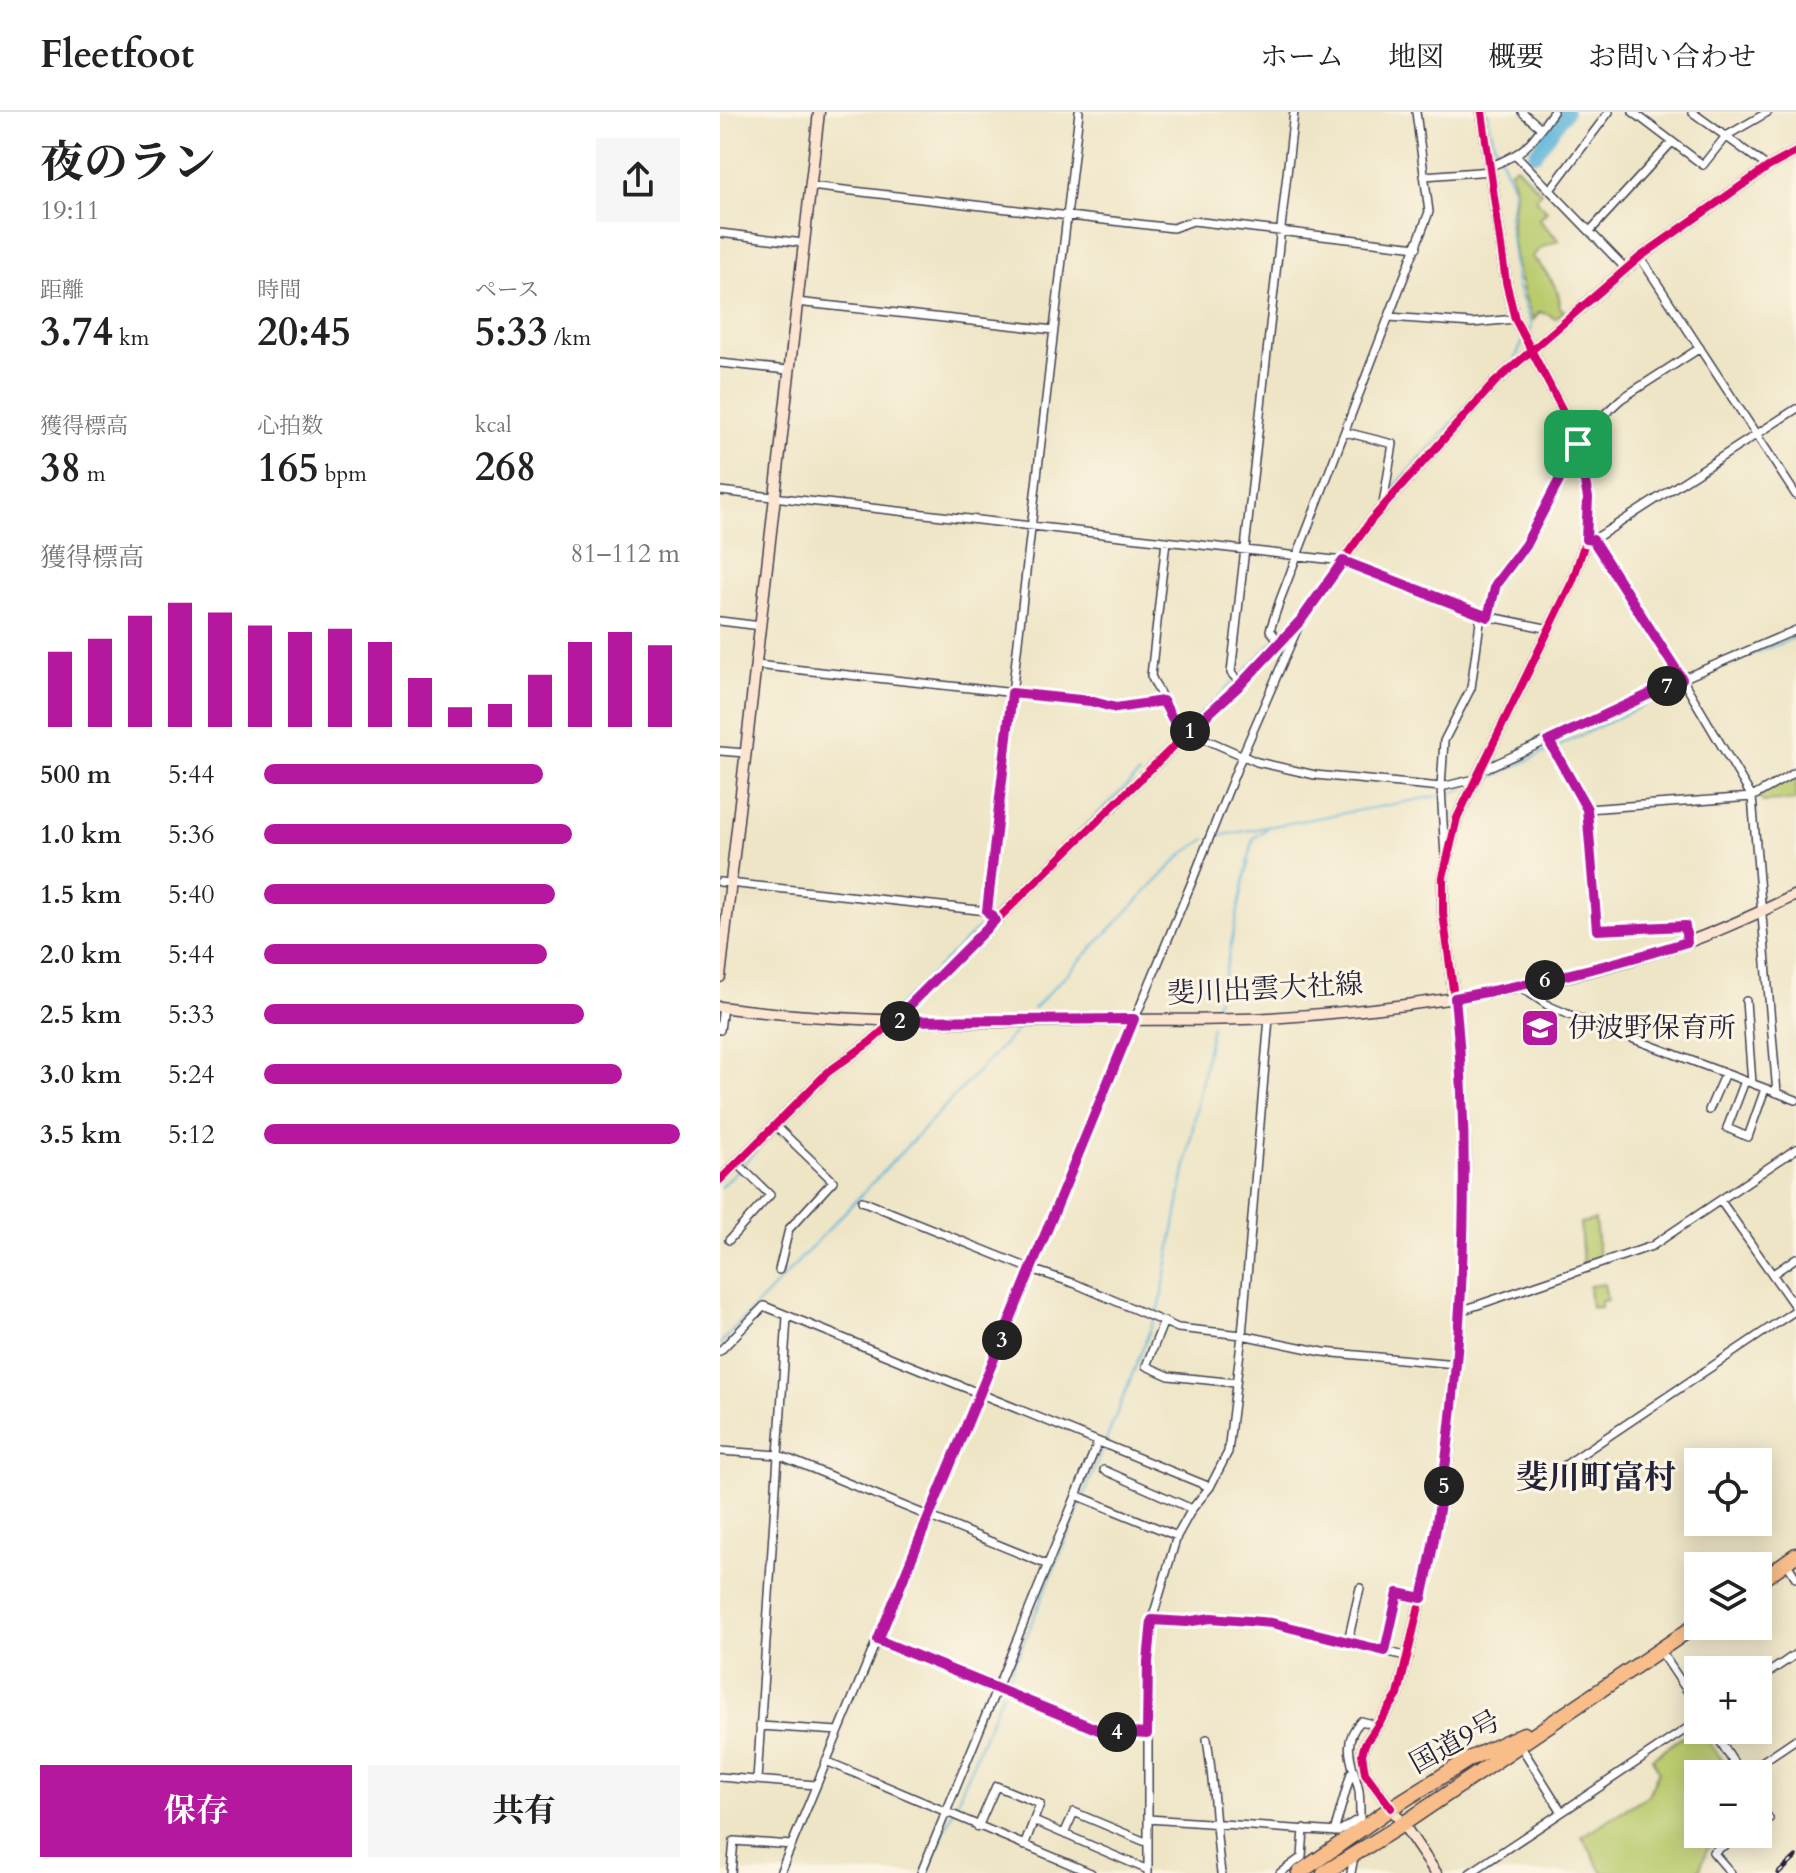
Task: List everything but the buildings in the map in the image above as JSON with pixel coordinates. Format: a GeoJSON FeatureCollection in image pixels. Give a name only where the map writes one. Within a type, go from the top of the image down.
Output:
{"type":"FeatureCollection","features":[{"type":"Feature","properties":{"kind":"highway"},"geometry":{"type":"LineString","coordinates":[[1772,1572],[1791,1559]]}},
{"type":"Feature","properties":{"kind":"highway","name":"国道9号"},"geometry":{"type":"LineString","coordinates":[[1324,1873],[1355,1857],[1684,1634]]}},
{"type":"Feature","properties":{"kind":"highway","name":"国道9号"},"geometry":{"type":"LineString","coordinates":[[1299,1873],[1391,1808],[1471,1758],[1560,1718]]}},
{"type":"Feature","properties":{"kind":"street"},"geometry":{"type":"LineString","coordinates":[[720,977],[725,882],[761,626],[819,112]]}},
{"type":"Feature","properties":{"kind":"street"},"geometry":{"type":"LineString","coordinates":[[991,916],[1012,693],[1079,112]]}},
{"type":"Feature","properties":{"kind":"street"},"geometry":{"type":"LineString","coordinates":[[1241,684],[1231,673],[1294,112]]}},
{"type":"Feature","properties":{"kind":"street"},"geometry":{"type":"LineString","coordinates":[[1279,641],[1270,630],[1429,212],[1416,112]]}},
{"type":"Feature","properties":{"kind":"street"},"geometry":{"type":"LineString","coordinates":[[1445,864],[1457,818],[1550,629],[1589,540],[1588,498],[1578,444],[1515,319],[1506,282],[1482,112]]}},
{"type":"Feature","properties":{"kind":"street"},"geometry":{"type":"LineString","coordinates":[[1522,112],[1541,128]]}},
{"type":"Feature","properties":{"kind":"street"},"geometry":{"type":"LineString","coordinates":[[1424,176],[1492,168],[1517,156],[1553,112]]}},
{"type":"Feature","properties":{"kind":"street"},"geometry":{"type":"LineString","coordinates":[[1550,190],[1609,112]]}},
{"type":"Feature","properties":{"kind":"street"},"geometry":{"type":"LineString","coordinates":[[1633,112],[1703,165],[1726,136],[1768,112]]}},
{"type":"Feature","properties":{"kind":"street"},"geometry":{"type":"LineString","coordinates":[[1692,112],[1768,167]]}},
{"type":"Feature","properties":{"kind":"street"},"geometry":{"type":"LineString","coordinates":[[1590,231],[1672,142]]}},
{"type":"Feature","properties":{"kind":"street"},"geometry":{"type":"LineString","coordinates":[[720,1180],[828,1072],[894,1021],[991,916],[1241,684],[1301,620],[1383,507],[1495,382],[1640,257],[1768,167],[1796,152]]}},
{"type":"Feature","properties":{"kind":"street"},"geometry":{"type":"LineString","coordinates":[[1517,156],[1626,269]]}},
{"type":"Feature","properties":{"kind":"street"},"geometry":{"type":"LineString","coordinates":[[810,186],[1173,228],[1193,221],[1417,247]]}},
{"type":"Feature","properties":{"kind":"street"},"geometry":{"type":"LineString","coordinates":[[720,233],[803,243]]}},
{"type":"Feature","properties":{"kind":"street"},"geometry":{"type":"LineString","coordinates":[[1640,257],[1796,495]]}},
{"type":"Feature","properties":{"kind":"street"},"geometry":{"type":"LineString","coordinates":[[796,302],[1054,330]]}},
{"type":"Feature","properties":{"kind":"street"},"geometry":{"type":"LineString","coordinates":[[1389,317],[1472,323],[1515,319]]}},
{"type":"Feature","properties":{"kind":"street"},"geometry":{"type":"LineString","coordinates":[[1436,1873],[1362,1765],[1365,1744],[1398,1695],[1409,1657],[1438,1525],[1448,1460],[1456,1364],[1465,1145],[1461,1050],[1443,913],[1445,864],[1441,787],[1444,741],[1471,688],[1485,616],[1496,584],[1526,544],[1578,444],[1621,399],[1700,348]]}},
{"type":"Feature","properties":{"kind":"street"},"geometry":{"type":"LineString","coordinates":[[720,363],[788,370]]}},
{"type":"Feature","properties":{"kind":"street"},"geometry":{"type":"LineString","coordinates":[[1589,540],[1796,409]]}},
{"type":"Feature","properties":{"kind":"street"},"geometry":{"type":"LineString","coordinates":[[1345,432],[1393,444],[1383,507]]}},
{"type":"Feature","properties":{"kind":"street"},"geometry":{"type":"LineString","coordinates":[[720,491],[1343,561],[1485,616],[1550,629]]}},
{"type":"Feature","properties":{"kind":"street"},"geometry":{"type":"LineString","coordinates":[[1589,540],[1682,679],[1752,797],[1777,1093]]}},
{"type":"Feature","properties":{"kind":"street"},"geometry":{"type":"LineString","coordinates":[[1166,541],[1151,676],[1177,727],[1242,756],[1315,775],[1441,787],[1476,776],[1682,679],[1796,630]]}},
{"type":"Feature","properties":{"kind":"street"},"geometry":{"type":"LineString","coordinates":[[780,1873],[1301,620]]}},
{"type":"Feature","properties":{"kind":"street"},"geometry":{"type":"LineString","coordinates":[[720,621],[761,626]]}},
{"type":"Feature","properties":{"kind":"street"},"geometry":{"type":"LineString","coordinates":[[756,665],[1090,701],[1116,708],[1163,701]]}},
{"type":"Feature","properties":{"kind":"street"},"geometry":{"type":"LineString","coordinates":[[1549,741],[1587,809],[1597,930],[1685,926],[1687,942]]}},
{"type":"Feature","properties":{"kind":"street"},"geometry":{"type":"LineString","coordinates":[[720,751],[745,753]]}},
{"type":"Feature","properties":{"kind":"street"},"geometry":{"type":"LineString","coordinates":[[1587,809],[1752,797],[1796,772]]}},
{"type":"Feature","properties":{"kind":"street"},"geometry":{"type":"LineString","coordinates":[[725,882],[991,916]]}},
{"type":"Feature","properties":{"kind":"street","name":"斐川出雲大社線"},"geometry":{"type":"LineString","coordinates":[[722,1007],[894,1021],[1269,1018],[1455,998],[1627,961],[1687,942],[1796,895]]}},
{"type":"Feature","properties":{"kind":"street"},"geometry":{"type":"LineString","coordinates":[[1519,986],[1549,1006],[1570,1015],[1796,1100]]}},
{"type":"Feature","properties":{"kind":"street"},"geometry":{"type":"LineString","coordinates":[[1746,1001],[1749,1082],[1727,1128],[1748,1137],[1765,1089]]}},
{"type":"Feature","properties":{"kind":"street"},"geometry":{"type":"LineString","coordinates":[[720,1030],[722,1007]]}},
{"type":"Feature","properties":{"kind":"street"},"geometry":{"type":"LineString","coordinates":[[1034,1821],[1148,1872],[1148,1662],[1152,1620],[1177,1536],[1192,1509],[1210,1487],[1228,1452],[1242,1335],[1269,1018]]}},
{"type":"Feature","properties":{"kind":"street"},"geometry":{"type":"LineString","coordinates":[[1709,1110],[1725,1073]]}},
{"type":"Feature","properties":{"kind":"street"},"geometry":{"type":"LineString","coordinates":[[775,1125],[833,1181],[789,1229],[779,1270]]}},
{"type":"Feature","properties":{"kind":"street"},"geometry":{"type":"LineString","coordinates":[[1460,1311],[1652,1246],[1796,1149]]}},
{"type":"Feature","properties":{"kind":"street"},"geometry":{"type":"LineString","coordinates":[[729,1240],[770,1195],[737,1163]]}},
{"type":"Feature","properties":{"kind":"street"},"geometry":{"type":"LineString","coordinates":[[1558,1470],[1796,1309],[1720,1200]]}},
{"type":"Feature","properties":{"kind":"street"},"geometry":{"type":"LineString","coordinates":[[862,1201],[1076,1284],[1178,1328],[1242,1335],[1323,1352],[1456,1364]]}},
{"type":"Feature","properties":{"kind":"street"},"geometry":{"type":"LineString","coordinates":[[1773,1274],[1796,1258]]}},
{"type":"Feature","properties":{"kind":"street"},"geometry":{"type":"LineString","coordinates":[[720,1351],[764,1306],[979,1396],[1210,1487]]}},
{"type":"Feature","properties":{"kind":"street"},"geometry":{"type":"LineString","coordinates":[[757,1780],[787,1317]]}},
{"type":"Feature","properties":{"kind":"street"},"geometry":{"type":"LineString","coordinates":[[1164,1321],[1146,1366],[1169,1376],[1236,1383]]}},
{"type":"Feature","properties":{"kind":"street"},"geometry":{"type":"LineString","coordinates":[[921,1873],[1098,1442]]}},
{"type":"Feature","properties":{"kind":"street"},"geometry":{"type":"LineString","coordinates":[[720,1451],[779,1455],[1048,1565]]}},
{"type":"Feature","properties":{"kind":"street"},"geometry":{"type":"LineString","coordinates":[[1104,1470],[1192,1509]]}},
{"type":"Feature","properties":{"kind":"street"},"geometry":{"type":"LineString","coordinates":[[1076,1495],[1177,1536]]}},
{"type":"Feature","properties":{"kind":"street"},"geometry":{"type":"LineString","coordinates":[[1791,1559],[1796,1578]]}},
{"type":"Feature","properties":{"kind":"street"},"geometry":{"type":"LineString","coordinates":[[1348,1641],[1360,1588]]}},
{"type":"Feature","properties":{"kind":"street"},"geometry":{"type":"LineString","coordinates":[[1385,1651],[1398,1593],[1422,1598]]}},
{"type":"Feature","properties":{"kind":"street"},"geometry":{"type":"LineString","coordinates":[[1152,1620],[1186,1622],[1211,1618],[1272,1623],[1409,1657]]}},
{"type":"Feature","properties":{"kind":"street"},"geometry":{"type":"LineString","coordinates":[[878,1640],[1101,1731],[1147,1734]]}},
{"type":"Feature","properties":{"kind":"street"},"geometry":{"type":"LineString","coordinates":[[1660,1650],[1684,1686]]}},
{"type":"Feature","properties":{"kind":"street"},"geometry":{"type":"LineString","coordinates":[[1772,1670],[1796,1654]]}},
{"type":"Feature","properties":{"kind":"street"},"geometry":{"type":"LineString","coordinates":[[1148,1819],[1338,1832],[1360,1818],[1358,1791],[1348,1759],[1354,1727],[1361,1721],[1376,1729]]}},
{"type":"Feature","properties":{"kind":"street"},"geometry":{"type":"LineString","coordinates":[[760,1726],[839,1731]]}},
{"type":"Feature","properties":{"kind":"street"},"geometry":{"type":"LineString","coordinates":[[1470,1873],[1684,1730]]}},
{"type":"Feature","properties":{"kind":"street"},"geometry":{"type":"LineString","coordinates":[[1207,1739],[1221,1873]]}},
{"type":"Feature","properties":{"kind":"street"},"geometry":{"type":"LineString","coordinates":[[1764,1760],[1796,1739]]}},
{"type":"Feature","properties":{"kind":"street"},"geometry":{"type":"LineString","coordinates":[[1520,1745],[1562,1812]]}},
{"type":"Feature","properties":{"kind":"street"},"geometry":{"type":"LineString","coordinates":[[826,1761],[1091,1873]]}},
{"type":"Feature","properties":{"kind":"street"},"geometry":{"type":"LineString","coordinates":[[1334,1832],[1352,1771]]}},
{"type":"Feature","properties":{"kind":"street"},"geometry":{"type":"LineString","coordinates":[[720,1777],[816,1785]]}},
{"type":"Feature","properties":{"kind":"street"},"geometry":{"type":"LineString","coordinates":[[978,1827],[996,1786],[1040,1804],[1024,1846]]}},
{"type":"Feature","properties":{"kind":"street"},"geometry":{"type":"LineString","coordinates":[[1064,1834],[1074,1812],[1148,1843]]}},
{"type":"Feature","properties":{"kind":"street"},"geometry":{"type":"LineString","coordinates":[[1280,1873],[1302,1857],[1304,1829]]}},
{"type":"Feature","properties":{"kind":"street"},"geometry":{"type":"LineString","coordinates":[[731,1873],[734,1841],[792,1845]]}},
{"type":"Feature","properties":{"kind":"street"},"geometry":{"type":"LineString","coordinates":[[1720,1848],[1713,1852],[1731,1873]]}},
{"type":"Feature","properties":{"kind":"street"},"geometry":{"type":"LineString","coordinates":[[1337,1873],[1355,1857]]}},
{"type":"Feature","properties":{"kind":"street"},"geometry":{"type":"LineString","coordinates":[[1351,1873],[1355,1857]]}},
{"type":"Feature","properties":{"kind":"green space"},"geometry":{"type":"Polygon","coordinates":[[[1516,166],[1541,192],[1536,199],[1547,211],[1539,220],[1559,240],[1540,248],[1532,257],[1558,294],[1559,306],[1564,311],[1555,319],[1540,312],[1533,320],[1519,277],[1512,234],[1514,195],[1510,171],[1516,166]]]}},
{"type":"Feature","properties":{"kind":"green space"},"geometry":{"type":"Polygon","coordinates":[[[1796,774],[1796,800],[1763,802],[1758,795],[1796,774]]]}},
{"type":"Feature","properties":{"kind":"green space"},"geometry":{"type":"Polygon","coordinates":[[[1595,1220],[1599,1258],[1583,1264],[1580,1223],[1595,1220]]]}},
{"type":"Feature","properties":{"kind":"green space"},"geometry":{"type":"Polygon","coordinates":[[[1604,1284],[1607,1300],[1601,1301],[1601,1307],[1591,1308],[1589,1286],[1604,1284]]]}},
{"type":"Feature","properties":{"kind":"green space"},"geometry":{"type":"Polygon","coordinates":[[[1684,1736],[1684,1744],[1711,1744],[1721,1760],[1684,1760],[1684,1848],[1709,1848],[1700,1869],[1693,1873],[1603,1873],[1582,1836],[1648,1795],[1659,1771],[1652,1758],[1684,1736]]]}},
{"type":"Feature","properties":{"kind":"waterway"},"geometry":{"type":"LineString","coordinates":[[1488,112],[1494,142],[1514,189],[1509,222],[1517,285],[1532,327],[1529,333]]}},
{"type":"Feature","properties":{"kind":"waterway"},"geometry":{"type":"LineString","coordinates":[[1535,154],[1566,112]]}},
{"type":"Feature","properties":{"kind":"waterway"},"geometry":{"type":"LineString","coordinates":[[1515,358],[1523,342]]}},
{"type":"Feature","properties":{"kind":"waterway"},"geometry":{"type":"LineString","coordinates":[[1390,492],[1468,405]]}},
{"type":"Feature","properties":{"kind":"waterway"},"geometry":{"type":"LineString","coordinates":[[1239,678],[1302,610]]}},
{"type":"Feature","properties":{"kind":"waterway"},"geometry":{"type":"LineString","coordinates":[[1687,684],[1796,637]]}},
{"type":"Feature","properties":{"kind":"waterway"},"geometry":{"type":"LineString","coordinates":[[1189,725],[1234,682]]}},
{"type":"Feature","properties":{"kind":"waterway"},"geometry":{"type":"LineString","coordinates":[[1478,784],[1682,687]]}},
{"type":"Feature","properties":{"kind":"waterway"},"geometry":{"type":"LineString","coordinates":[[994,914],[1139,774]]}},
{"type":"Feature","properties":{"kind":"waterway"},"geometry":{"type":"LineString","coordinates":[[1444,795],[1465,789]]}},
{"type":"Feature","properties":{"kind":"waterway"},"geometry":{"type":"LineString","coordinates":[[1212,837],[1438,796]]}},
{"type":"Feature","properties":{"kind":"waterway"},"geometry":{"type":"LineString","coordinates":[[1215,1008],[1253,839],[1266,829]]}},
{"type":"Feature","properties":{"kind":"waterway"},"geometry":{"type":"LineString","coordinates":[[1033,1009],[1184,853],[1206,839]]}},
{"type":"Feature","properties":{"kind":"waterway"},"geometry":{"type":"LineString","coordinates":[[895,1009],[989,918]]}},
{"type":"Feature","properties":{"kind":"waterway"},"geometry":{"type":"LineString","coordinates":[[1084,1495],[1160,1305],[1212,1025]]}},
{"type":"Feature","properties":{"kind":"waterway"},"geometry":{"type":"LineString","coordinates":[[720,1344],[1018,1029]]}},
{"type":"Feature","properties":{"kind":"waterway"},"geometry":{"type":"LineString","coordinates":[[743,1164],[772,1135]]}},
{"type":"Feature","properties":{"kind":"waterway"},"geometry":{"type":"LineString","coordinates":[[720,1188],[739,1169]]}},
{"type":"Feature","properties":{"kind":"waterway"},"geometry":{"type":"LineString","coordinates":[[1005,1687],[1082,1501]]}},
{"type":"Feature","properties":{"kind":"waterway"},"geometry":{"type":"LineString","coordinates":[[927,1873],[1002,1693]]}},
{"type":"Feature","properties":{"kind":"railway"},"geometry":{"type":"LineString","coordinates":[[1779,1873],[1796,1857]]}},
{"type":"Feature","properties":{"kind":"cycle path"},"geometry":{"type":"LineString","coordinates":[[1391,1808],[1365,1773],[1362,1754],[1365,1744],[1398,1695],[1438,1525],[1448,1460],[1464,1243],[1465,1145],[1461,1050],[1443,913],[1443,877],[1457,818],[1573,580],[1586,539],[1588,498],[1578,444],[1515,319],[1506,282],[1482,112]]}},
{"type":"Feature","properties":{"kind":"cycle path"},"geometry":{"type":"LineString","coordinates":[[720,1180],[828,1072],[894,1021],[1241,684],[1301,620],[1372,519],[1495,382],[1640,257],[1768,167],[1796,152]]}},
{"type":"Feature","properties":{"kind":"place","name":"伊波野保育所"},"geometry":{"type":"Point","coordinates":[1540,1028]}},
{"type":"Feature","properties":{"kind":"district","name":"斐川町富村"},"geometry":{"type":"Point","coordinates":[1596,1478]}},
{"type":"Feature","properties":{"kind":"route"},"geometry":{"type":"LineString","coordinates":[[1578,444],[1588,498],[1586,539],[1593,540],[1682,679],[1549,741],[1587,809],[1597,930],[1685,926],[1687,942],[1627,961],[1455,998],[1461,1050],[1465,1145],[1464,1243],[1448,1460],[1422,1598],[1398,1593],[1385,1651],[1272,1623],[1211,1618],[1186,1622],[1152,1620],[1147,1734],[1101,1731],[878,1640],[1134,1019],[894,1021],[995,920],[987,911],[1012,693],[1090,701],[1116,708],[1163,701],[1177,727],[1186,734],[1241,684],[1301,620],[1343,561],[1488,617],[1496,584],[1526,544],[1578,444]]}}]}
